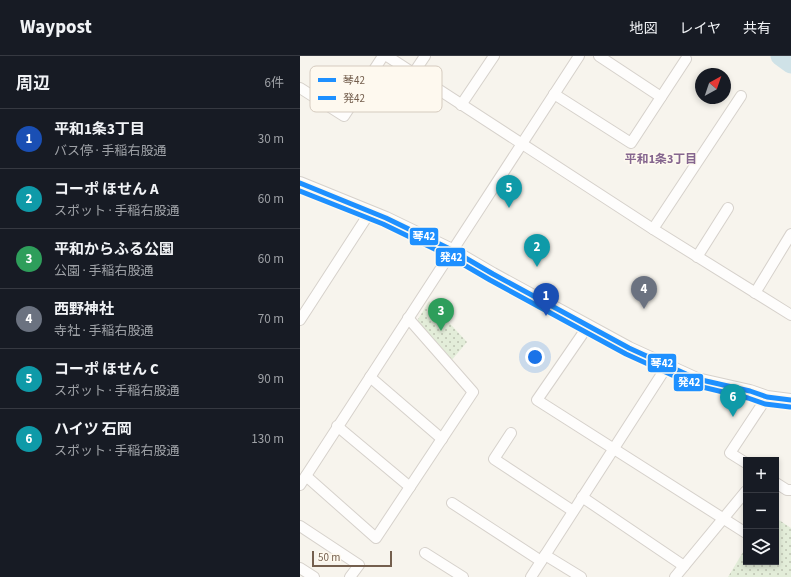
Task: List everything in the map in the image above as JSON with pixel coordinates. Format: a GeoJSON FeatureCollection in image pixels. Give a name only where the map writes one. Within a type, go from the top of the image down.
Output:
{"type":"FeatureCollection","features":[{"type":"Feature","properties":{"kind":"street"},"geometry":{"type":"LineString","coordinates":[[377,66],[384,56]]}},
{"type":"Feature","properties":{"kind":"street"},"geometry":{"type":"LineString","coordinates":[[387,56],[402,66]]}},
{"type":"Feature","properties":{"kind":"street"},"geometry":{"type":"LineString","coordinates":[[419,66],[425,56]]}},
{"type":"Feature","properties":{"kind":"street"},"geometry":{"type":"LineString","coordinates":[[461,105],[494,56]]}},
{"type":"Feature","properties":{"kind":"street"},"geometry":{"type":"LineString","coordinates":[[408,318],[473,392],[376,538],[303,481],[337,426],[579,56]]}},
{"type":"Feature","properties":{"kind":"street"},"geometry":{"type":"LineString","coordinates":[[599,56],[661,97]]}},
{"type":"Feature","properties":{"kind":"street"},"geometry":{"type":"LineString","coordinates":[[554,94],[631,143],[686,59]]}},
{"type":"Feature","properties":{"kind":"street"},"geometry":{"type":"LineString","coordinates":[[300,88],[310,94]]}},
{"type":"Feature","properties":{"kind":"street"},"geometry":{"type":"LineString","coordinates":[[442,92],[653,230],[791,315]]}},
{"type":"Feature","properties":{"kind":"street"},"geometry":{"type":"LineString","coordinates":[[653,230],[741,96]]}},
{"type":"Feature","properties":{"kind":"street"},"geometry":{"type":"LineString","coordinates":[[338,112],[344,116],[347,112]]}},
{"type":"Feature","properties":{"kind":"street"},"geometry":{"type":"LineString","coordinates":[[300,183],[386,218],[452,250],[588,326],[667,366],[697,379],[750,391],[767,397],[791,400]]}},
{"type":"Feature","properties":{"kind":"street"},"geometry":{"type":"LineString","coordinates":[[697,257],[728,208]]}},
{"type":"Feature","properties":{"kind":"street"},"geometry":{"type":"LineString","coordinates":[[300,320],[370,212]]}},
{"type":"Feature","properties":{"kind":"street"},"geometry":{"type":"LineString","coordinates":[[755,293],[791,234]]}},
{"type":"Feature","properties":{"kind":"street"},"geometry":{"type":"LineString","coordinates":[[588,326],[537,400],[743,530]]}},
{"type":"Feature","properties":{"kind":"street"},"geometry":{"type":"LineString","coordinates":[[531,577],[667,366]]}},
{"type":"Feature","properties":{"kind":"street"},"geometry":{"type":"LineString","coordinates":[[370,377],[442,438]]}},
{"type":"Feature","properties":{"kind":"street"},"geometry":{"type":"LineString","coordinates":[[743,461],[730,453],[767,397]]}},
{"type":"Feature","properties":{"kind":"street"},"geometry":{"type":"LineString","coordinates":[[337,426],[410,487]]}},
{"type":"Feature","properties":{"kind":"street"},"geometry":{"type":"LineString","coordinates":[[511,433],[494,459],[573,511]]}},
{"type":"Feature","properties":{"kind":"street"},"geometry":{"type":"LineString","coordinates":[[779,484],[787,490],[791,490]]}},
{"type":"Feature","properties":{"kind":"street"},"geometry":{"type":"LineString","coordinates":[[675,577],[744,493]]}},
{"type":"Feature","properties":{"kind":"street"},"geometry":{"type":"LineString","coordinates":[[582,498],[684,566]]}},
{"type":"Feature","properties":{"kind":"street"},"geometry":{"type":"LineString","coordinates":[[452,503],[543,558],[581,577]]}},
{"type":"Feature","properties":{"kind":"street"},"geometry":{"type":"LineString","coordinates":[[300,526],[359,565],[350,577]]}},
{"type":"Feature","properties":{"kind":"street"},"geometry":{"type":"LineString","coordinates":[[425,553],[463,577]]}},
{"type":"Feature","properties":{"kind":"street"},"geometry":{"type":"LineString","coordinates":[[300,568],[314,577]]}},
{"type":"Feature","properties":{"kind":"green space"},"geometry":{"type":"Polygon","coordinates":[[[429,301],[467,342],[451,361],[417,321],[429,301]]]}},
{"type":"Feature","properties":{"kind":"green space"},"geometry":{"type":"Polygon","coordinates":[[[779,520],[791,528],[791,577],[728,577],[743,552],[743,565],[779,565],[779,520]]]}},
{"type":"Feature","properties":{"kind":"waterway"},"geometry":{"type":"LineString","coordinates":[[780,56],[791,64]]}},
{"type":"Feature","properties":{"kind":"transit line","name":"琴42"},"geometry":{"type":"LineString","coordinates":[[300,183],[386,218],[452,250],[629,348],[697,379],[750,391],[767,397],[791,400]]}},
{"type":"Feature","properties":{"kind":"transit line","name":"発42"},"geometry":{"type":"LineString","coordinates":[[300,191],[383,224],[449,256],[626,354],[694,385],[748,398],[765,404],[790,407]]}},
{"type":"Feature","properties":{"kind":"place","name":"コーポ ほせん C"},"geometry":{"type":"Point","coordinates":[509,208]}},
{"type":"Feature","properties":{"kind":"place","name":"コーポ ほせん A"},"geometry":{"type":"Point","coordinates":[537,267]}},
{"type":"Feature","properties":{"kind":"place","name":"西野神社"},"geometry":{"type":"Point","coordinates":[644,309]}},
{"type":"Feature","properties":{"kind":"place","name":"平和1条3丁目"},"geometry":{"type":"Point","coordinates":[546,316]}},
{"type":"Feature","properties":{"kind":"place","name":"平和からふる公園"},"geometry":{"type":"Point","coordinates":[441,331]}},
{"type":"Feature","properties":{"kind":"place","name":"ハイツ 石岡"},"geometry":{"type":"Point","coordinates":[733,417]}},
{"type":"Feature","properties":{"kind":"district","name":"平和1条3丁目"},"geometry":{"type":"Point","coordinates":[661,159]}}]}
